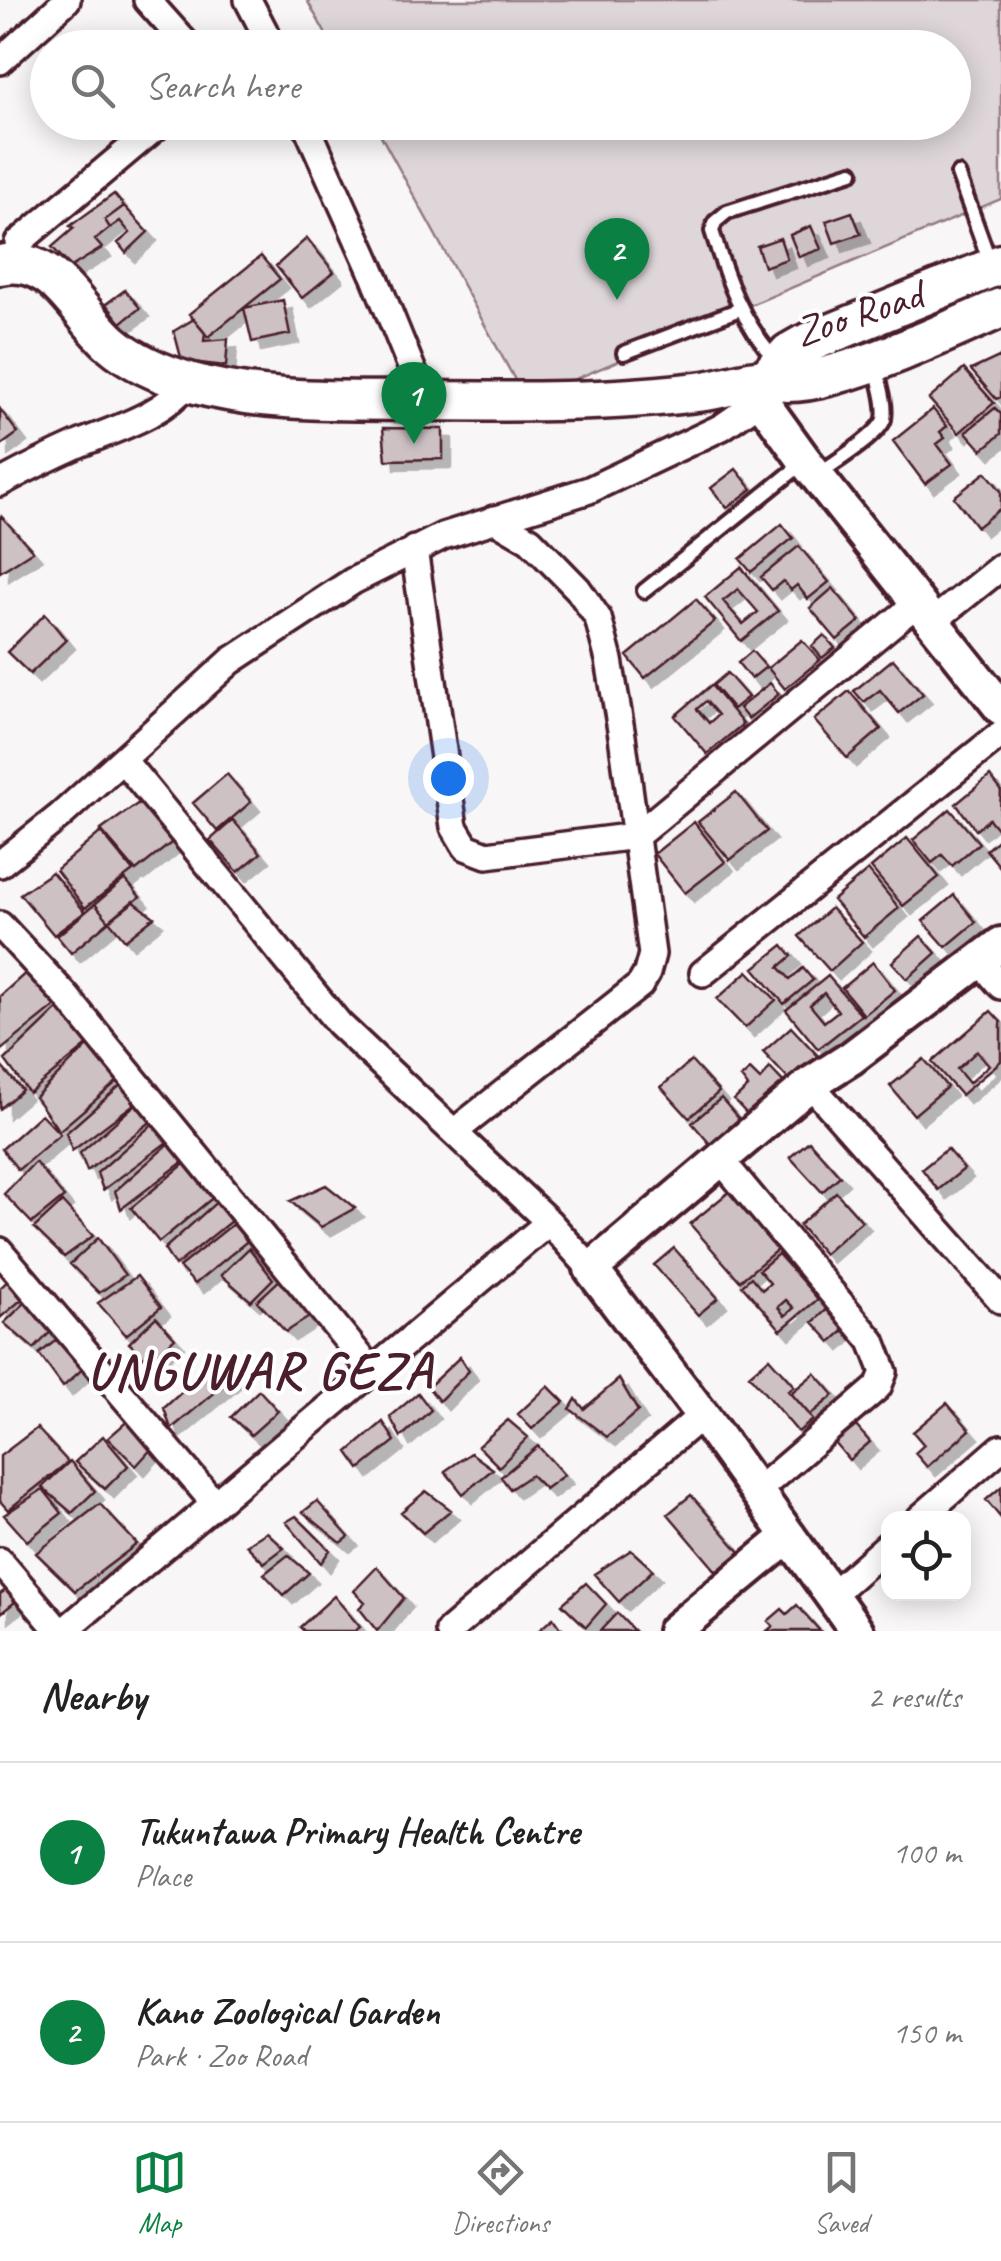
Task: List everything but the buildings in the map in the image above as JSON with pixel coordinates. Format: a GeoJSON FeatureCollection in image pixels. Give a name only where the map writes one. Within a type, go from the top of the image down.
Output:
{"type":"FeatureCollection","features":[{"type":"Feature","properties":{"kind":"main road"},"geometry":{"type":"LineString","coordinates":[[9,249],[53,277],[99,330],[127,354],[189,382],[235,392],[272,397],[526,402],[704,391],[764,381]]}},
{"type":"Feature","properties":{"kind":"main road","name":"Zoo Road"},"geometry":{"type":"LineString","coordinates":[[764,381],[803,344],[996,265]]}},
{"type":"Feature","properties":{"kind":"main road","name":"Zoo Road"},"geometry":{"type":"LineString","coordinates":[[764,381],[814,379],[875,360],[1001,308]]}},
{"type":"Feature","properties":{"kind":"street"},"geometry":{"type":"LineString","coordinates":[[34,30],[66,0]]}},
{"type":"Feature","properties":{"kind":"street"},"geometry":{"type":"LineString","coordinates":[[147,0],[174,30]]}},
{"type":"Feature","properties":{"kind":"street"},"geometry":{"type":"LineString","coordinates":[[248,0],[260,30]]}},
{"type":"Feature","properties":{"kind":"street"},"geometry":{"type":"LineString","coordinates":[[0,61],[30,33]]}},
{"type":"Feature","properties":{"kind":"street"},"geometry":{"type":"LineString","coordinates":[[9,249],[140,140]]}},
{"type":"Feature","properties":{"kind":"street"},"geometry":{"type":"LineString","coordinates":[[314,140],[425,401]]}},
{"type":"Feature","properties":{"kind":"street"},"geometry":{"type":"LineString","coordinates":[[0,864],[60,816],[230,661],[353,581],[443,536],[589,490],[722,427],[764,381],[810,469],[1001,708]]}},
{"type":"Feature","properties":{"kind":"street"},"geometry":{"type":"LineString","coordinates":[[0,483],[145,416],[179,395],[189,382]]}},
{"type":"Feature","properties":{"kind":"street"},"geometry":{"type":"LineString","coordinates":[[454,1132],[644,979],[652,944],[609,660],[598,618],[578,588],[530,540],[494,519]]}},
{"type":"Feature","properties":{"kind":"street"},"geometry":{"type":"LineString","coordinates":[[414,549],[454,827],[466,848],[486,855],[636,836],[924,613],[1001,567]]}},
{"type":"Feature","properties":{"kind":"street"},"geometry":{"type":"LineString","coordinates":[[703,974],[1001,734]]}},
{"type":"Feature","properties":{"kind":"street"},"geometry":{"type":"LineString","coordinates":[[123,760],[338,1024],[549,1222],[591,1269],[857,1631]]}},
{"type":"Feature","properties":{"kind":"street"},"geometry":{"type":"LineString","coordinates":[[0,925],[66,996],[372,1372]]}},
{"type":"Feature","properties":{"kind":"street"},"geometry":{"type":"LineString","coordinates":[[591,1269],[810,1084],[851,1058],[990,952],[1001,986]]}},
{"type":"Feature","properties":{"kind":"street"},"geometry":{"type":"LineString","coordinates":[[810,1084],[1001,1300]]}},
{"type":"Feature","properties":{"kind":"street"},"geometry":{"type":"LineString","coordinates":[[721,1160],[872,1341],[884,1372],[878,1387],[756,1490]]}},
{"type":"Feature","properties":{"kind":"street"},"geometry":{"type":"LineString","coordinates":[[0,1560],[62,1631],[549,1222]]}},
{"type":"Feature","properties":{"kind":"street"},"geometry":{"type":"LineString","coordinates":[[0,1251],[215,1504]]}},
{"type":"Feature","properties":{"kind":"street"},"geometry":{"type":"LineString","coordinates":[[449,1631],[702,1415]]}},
{"type":"Feature","properties":{"kind":"street"},"geometry":{"type":"LineString","coordinates":[[928,1511],[1001,1448]]}},
{"type":"Feature","properties":{"kind":"street"},"geometry":{"type":"LineString","coordinates":[[674,1631],[789,1536]]}},
{"type":"Feature","properties":{"kind":"street"},"geometry":{"type":"LineString","coordinates":[[831,1595],[881,1551]]}},
{"type":"Feature","properties":{"kind":"lane"},"geometry":{"type":"LineString","coordinates":[[764,381],[755,335],[730,287],[712,231],[715,222],[727,212],[852,172]]}},
{"type":"Feature","properties":{"kind":"lane"},"geometry":{"type":"LineString","coordinates":[[958,174],[996,265]]}},
{"type":"Feature","properties":{"kind":"lane"},"geometry":{"type":"LineString","coordinates":[[624,353],[740,309]]}},
{"type":"Feature","properties":{"kind":"lane"},"geometry":{"type":"LineString","coordinates":[[644,591],[810,469],[876,431],[884,422],[884,408],[875,360]]}},
{"type":"Feature","properties":{"kind":"shaded area"},"geometry":{"type":"Polygon","coordinates":[[[307,0],[1001,0],[1001,199],[526,400],[383,140],[971,140],[971,30],[324,30],[307,0]]]}},
{"type":"Feature","properties":{"kind":"place","name":"Kano Zoological Garden"},"geometry":{"type":"Point","coordinates":[617,300]}},
{"type":"Feature","properties":{"kind":"place","name":"Tukuntawa Primary Health Centre"},"geometry":{"type":"Point","coordinates":[414,444]}},
{"type":"Feature","properties":{"kind":"district","name":"UNGUWAR GEZA"},"geometry":{"type":"Point","coordinates":[260,1370]}}]}
